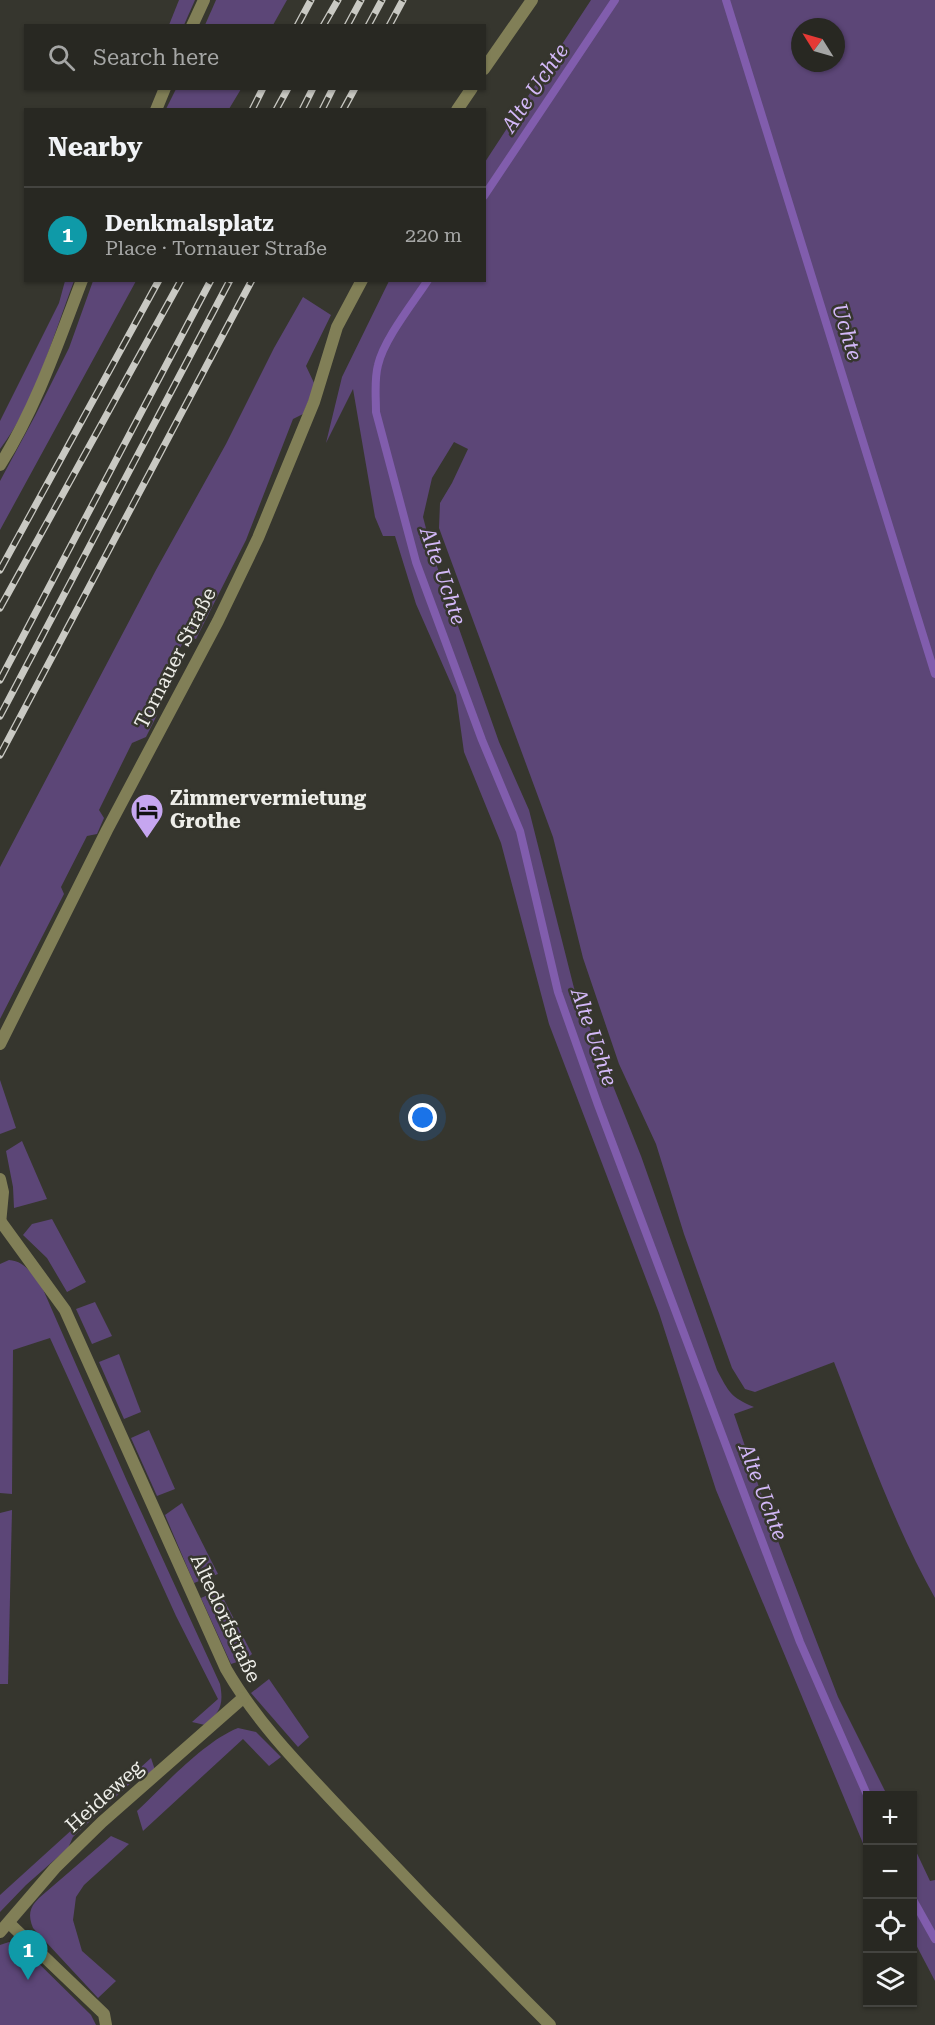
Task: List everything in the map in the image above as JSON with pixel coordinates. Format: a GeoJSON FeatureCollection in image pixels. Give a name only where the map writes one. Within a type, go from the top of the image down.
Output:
{"type":"FeatureCollection","features":[{"type":"Feature","properties":{"kind":"street"},"geometry":{"type":"LineString","coordinates":[[193,24],[204,0]]}},
{"type":"Feature","properties":{"kind":"street"},"geometry":{"type":"LineString","coordinates":[[486,66],[532,0]]}},
{"type":"Feature","properties":{"kind":"street"},"geometry":{"type":"LineString","coordinates":[[157,108],[164,90]]}},
{"type":"Feature","properties":{"kind":"street"},"geometry":{"type":"LineString","coordinates":[[458,108],[471,90]]}},
{"type":"Feature","properties":{"kind":"street"},"geometry":{"type":"LineString","coordinates":[[0,465],[42,385],[81,282]]}},
{"type":"Feature","properties":{"kind":"street","name":"Tornauer Straße"},"geometry":{"type":"LineString","coordinates":[[0,1044],[107,830],[218,621],[258,538],[314,402],[338,327],[361,282]]}},
{"type":"Feature","properties":{"kind":"street"},"geometry":{"type":"LineString","coordinates":[[0,1179],[3,1192],[0,1223]]}},
{"type":"Feature","properties":{"kind":"street","name":"Altedorfstraße"},"geometry":{"type":"LineString","coordinates":[[0,1223],[65,1310],[226,1669],[243,1698],[270,1734],[436,1910],[550,2025]]}},
{"type":"Feature","properties":{"kind":"street","name":"Heideweg"},"geometry":{"type":"LineString","coordinates":[[4,1927],[55,1868],[102,1822],[243,1698]]}},
{"type":"Feature","properties":{"kind":"street"},"geometry":{"type":"LineString","coordinates":[[4,1927],[104,2014],[106,2025]]}},
{"type":"Feature","properties":{"kind":"shaded area"},"geometry":{"type":"Polygon","coordinates":[[[179,0],[195,0],[184,24],[169,24],[179,0]]]}},
{"type":"Feature","properties":{"kind":"shaded area"},"geometry":{"type":"Polygon","coordinates":[[[216,0],[287,0],[274,24],[205,24],[216,0]]]}},
{"type":"Feature","properties":{"kind":"shaded area"},"geometry":{"type":"Polygon","coordinates":[[[591,0],[935,0],[935,1598],[893,1511],[834,1362],[755,1392],[745,1389],[732,1368],[684,1234],[656,1144],[619,1064],[583,958],[553,837],[439,528],[440,503],[468,449],[454,442],[432,478],[423,517],[433,555],[499,742],[529,810],[574,988],[641,1156],[717,1370],[731,1393],[754,1407],[734,1414],[773,1528],[838,1697],[885,1791],[863,1791],[863,1843],[716,1490],[659,1313],[549,1024],[501,843],[464,752],[456,695],[416,604],[395,536],[383,536],[375,517],[353,389],[326,443],[342,377],[389,282],[486,282],[486,160],[591,0]]]}},
{"type":"Feature","properties":{"kind":"shaded area"},"geometry":{"type":"Polygon","coordinates":[[[175,90],[240,90],[230,108],[166,108],[175,90]]]}},
{"type":"Feature","properties":{"kind":"shaded area"},"geometry":{"type":"Polygon","coordinates":[[[65,282],[74,282],[33,391],[12,432],[0,449],[0,421],[59,303],[65,282]]]}},
{"type":"Feature","properties":{"kind":"shaded area"},"geometry":{"type":"Polygon","coordinates":[[[93,282],[135,282],[0,530],[0,481],[69,348],[93,282]]]}},
{"type":"Feature","properties":{"kind":"shaded area"},"geometry":{"type":"Polygon","coordinates":[[[303,297],[331,315],[306,366],[315,385],[303,414],[293,419],[246,540],[196,639],[186,637],[150,704],[157,715],[146,737],[132,743],[99,810],[104,818],[97,834],[87,836],[61,887],[64,894],[0,1019],[0,867],[303,297]]]}},
{"type":"Feature","properties":{"kind":"shaded area"},"geometry":{"type":"Polygon","coordinates":[[[0,1080],[16,1128],[0,1134],[0,1080]]]}},
{"type":"Feature","properties":{"kind":"shaded area"},"geometry":{"type":"Polygon","coordinates":[[[22,1141],[47,1199],[14,1208],[13,1187],[6,1151],[22,1141]]]}},
{"type":"Feature","properties":{"kind":"shaded area"},"geometry":{"type":"Polygon","coordinates":[[[52,1219],[86,1282],[67,1292],[47,1258],[23,1235],[32,1224],[52,1219]]]}},
{"type":"Feature","properties":{"kind":"shaded area"},"geometry":{"type":"Polygon","coordinates":[[[9,1260],[24,1266],[42,1287],[127,1481],[220,1684],[220,1708],[205,1725],[192,1722],[218,1699],[176,1616],[50,1338],[13,1350],[12,1494],[0,1493],[0,1264],[9,1260]]]}},
{"type":"Feature","properties":{"kind":"shaded area"},"geometry":{"type":"Polygon","coordinates":[[[95,1302],[112,1336],[92,1344],[76,1309],[95,1302]]]}},
{"type":"Feature","properties":{"kind":"shaded area"},"geometry":{"type":"Polygon","coordinates":[[[119,1354],[141,1412],[124,1419],[99,1362],[119,1354]]]}},
{"type":"Feature","properties":{"kind":"shaded area"},"geometry":{"type":"Polygon","coordinates":[[[149,1430],[175,1489],[157,1496],[131,1438],[149,1430]]]}},
{"type":"Feature","properties":{"kind":"shaded area"},"geometry":{"type":"Polygon","coordinates":[[[182,1503],[218,1574],[194,1583],[165,1515],[182,1503]]]}},
{"type":"Feature","properties":{"kind":"shaded area"},"geometry":{"type":"Polygon","coordinates":[[[12,1510],[8,1684],[0,1684],[0,1513],[12,1510]]]}},
{"type":"Feature","properties":{"kind":"shaded area"},"geometry":{"type":"Polygon","coordinates":[[[219,1590],[252,1654],[246,1659],[231,1664],[201,1598],[219,1590]]]}},
{"type":"Feature","properties":{"kind":"shaded area"},"geometry":{"type":"Polygon","coordinates":[[[269,1679],[309,1737],[298,1747],[251,1693],[269,1679]]]}},
{"type":"Feature","properties":{"kind":"shaded area"},"geometry":{"type":"Polygon","coordinates":[[[238,1728],[256,1732],[281,1757],[269,1766],[243,1739],[143,1831],[137,1811],[211,1743],[238,1728]]]}},
{"type":"Feature","properties":{"kind":"shaded area"},"geometry":{"type":"Polygon","coordinates":[[[151,1758],[155,1770],[145,1778],[135,1779],[73,1837],[68,1848],[26,1885],[0,1912],[0,1895],[151,1758]]]}},
{"type":"Feature","properties":{"kind":"shaded area"},"geometry":{"type":"Polygon","coordinates":[[[111,1836],[129,1844],[84,1885],[76,1897],[73,1920],[82,1951],[116,1981],[98,1998],[33,1928],[30,1915],[31,1908],[39,1898],[111,1836]]]}},
{"type":"Feature","properties":{"kind":"shaded area"},"geometry":{"type":"Polygon","coordinates":[[[917,1853],[930,1881],[935,1880],[935,1981],[917,1947],[917,1853]]]}},
{"type":"Feature","properties":{"kind":"shaded area"},"geometry":{"type":"Polygon","coordinates":[[[9,1942],[20,1945],[91,2015],[96,2025],[0,2025],[0,1945],[9,1942]]]}},
{"type":"Feature","properties":{"kind":"waterway","name":"Alte Uchte"},"geometry":{"type":"LineString","coordinates":[[486,193],[615,0]]}},
{"type":"Feature","properties":{"kind":"waterway","name":"Uchte"},"geometry":{"type":"LineString","coordinates":[[726,0],[935,674]]}},
{"type":"Feature","properties":{"kind":"waterway","name":"Alte Uchte"},"geometry":{"type":"LineString","coordinates":[[427,282],[386,344],[378,365],[376,383],[376,412],[416,562],[482,740],[520,831],[558,992],[598,1105],[800,1642],[865,1791]]}},
{"type":"Feature","properties":{"kind":"waterway","name":"Alte Uchte"},"geometry":{"type":"LineString","coordinates":[[913,1899],[935,1939]]}},
{"type":"Feature","properties":{"kind":"railway"},"geometry":{"type":"LineString","coordinates":[[298,24],[311,0]]}},
{"type":"Feature","properties":{"kind":"railway"},"geometry":{"type":"LineString","coordinates":[[324,24],[338,0]]}},
{"type":"Feature","properties":{"kind":"railway"},"geometry":{"type":"LineString","coordinates":[[348,24],[361,0]]}},
{"type":"Feature","properties":{"kind":"railway"},"geometry":{"type":"LineString","coordinates":[[369,24],[382,0]]}},
{"type":"Feature","properties":{"kind":"railway"},"geometry":{"type":"LineString","coordinates":[[390,24],[403,0]]}},
{"type":"Feature","properties":{"kind":"railway"},"geometry":{"type":"LineString","coordinates":[[253,108],[262,90]]}},
{"type":"Feature","properties":{"kind":"railway"},"geometry":{"type":"LineString","coordinates":[[277,108],[287,90]]}},
{"type":"Feature","properties":{"kind":"railway"},"geometry":{"type":"LineString","coordinates":[[303,108],[312,90]]}},
{"type":"Feature","properties":{"kind":"railway"},"geometry":{"type":"LineString","coordinates":[[323,108],[332,90]]}},
{"type":"Feature","properties":{"kind":"railway"},"geometry":{"type":"LineString","coordinates":[[344,108],[354,90]]}},
{"type":"Feature","properties":{"kind":"railway"},"geometry":{"type":"LineString","coordinates":[[0,570],[158,282]]}},
{"type":"Feature","properties":{"kind":"railway"},"geometry":{"type":"LineString","coordinates":[[0,608],[180,282]]}},
{"type":"Feature","properties":{"kind":"railway"},"geometry":{"type":"LineString","coordinates":[[0,680],[210,282]]}},
{"type":"Feature","properties":{"kind":"railway"},"geometry":{"type":"LineString","coordinates":[[0,716],[229,282]]}},
{"type":"Feature","properties":{"kind":"railway"},"geometry":{"type":"LineString","coordinates":[[0,755],[251,282]]}},
{"type":"Feature","properties":{"kind":"place","name":"Zimmervermietung Grothe"},"geometry":{"type":"Point","coordinates":[147,839]}},
{"type":"Feature","properties":{"kind":"place","name":"Denkmalsplatz"},"geometry":{"type":"Point","coordinates":[28,1980]}}]}
